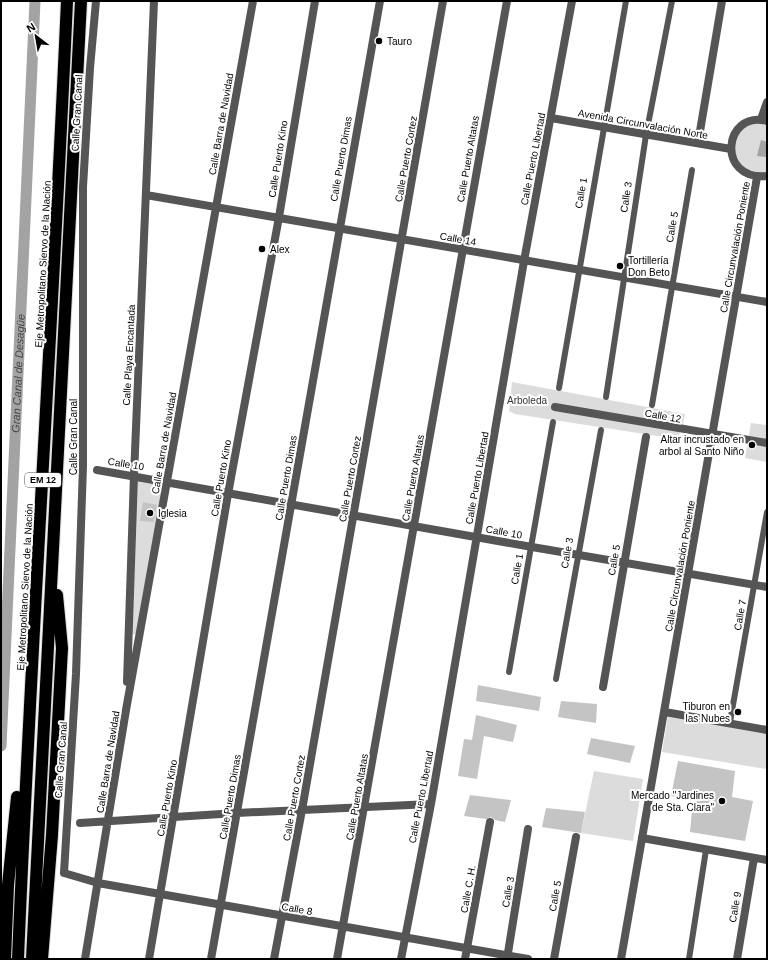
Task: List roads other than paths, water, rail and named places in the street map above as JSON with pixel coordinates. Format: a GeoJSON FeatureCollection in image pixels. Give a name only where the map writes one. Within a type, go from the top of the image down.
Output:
{"type":"FeatureCollection","features":[{"type":"Feature","properties":{"kind":"highway","name":"Eje Metropolitano Siervo de la Nación"},"geometry":{"type":"LineString","coordinates":[[18,959],[26,754],[55,270],[68,1]]}},
{"type":"Feature","properties":{"kind":"highway","name":"EM 12"},"geometry":{"type":"LineString","coordinates":[[32,959],[81,1]]}},
{"type":"Feature","properties":{"kind":"highway"},"geometry":{"type":"LineString","coordinates":[[42,959],[50,857],[62,648],[57,586],[52,565]]}},
{"type":"Feature","properties":{"kind":"highway"},"geometry":{"type":"LineString","coordinates":[[4,959],[8,885],[18,786],[26,754]]}},
{"type":"Feature","properties":{"kind":"street","name":"Calle Gran Canal"},"geometry":{"type":"LineString","coordinates":[[64,873],[76,674],[83,466],[84,187],[90,68],[96,1]]}},
{"type":"Feature","properties":{"kind":"street","name":"Calle Playa Encantada"},"geometry":{"type":"LineString","coordinates":[[126,710],[134,475],[154,1]]}},
{"type":"Feature","properties":{"kind":"street","name":"Calle Barra de Navidad"},"geometry":{"type":"LineString","coordinates":[[85,959],[109,822],[126,710],[217,206],[252,1]]}},
{"type":"Feature","properties":{"kind":"street","name":"Calle Puerto Kino"},"geometry":{"type":"LineString","coordinates":[[149,959],[228,494],[279,217],[315,1]]}},
{"type":"Feature","properties":{"kind":"street","name":"Calle Puerto Dimas"},"geometry":{"type":"LineString","coordinates":[[211,959],[380,1]]}},
{"type":"Feature","properties":{"kind":"street","name":"Calle Puerto Cortez"},"geometry":{"type":"LineString","coordinates":[[274,959],[302,810],[443,1]]}},
{"type":"Feature","properties":{"kind":"street","name":"Calle Puerto Altatas"},"geometry":{"type":"LineString","coordinates":[[337,959],[507,1]]}},
{"type":"Feature","properties":{"kind":"street","name":"Calle Puerto Libertad"},"geometry":{"type":"LineString","coordinates":[[401,959],[431,804],[524,261],[552,118],[572,1]]}},
{"type":"Feature","properties":{"kind":"street","name":"Calle 1"},"geometry":{"type":"LineString","coordinates":[[558,388],[602,127],[626,1]]}},
{"type":"Feature","properties":{"kind":"street","name":"Calle 3"},"geometry":{"type":"LineString","coordinates":[[606,397],[646,135],[672,1]]}},
{"type":"Feature","properties":{"kind":"street"},"geometry":{"type":"LineString","coordinates":[[698,143],[722,1]]}},
{"type":"Feature","properties":{"kind":"street"},"geometry":{"type":"LineString","coordinates":[[767,102],[764,120],[754,120],[745,123],[737,130],[732,139],[731,149],[733,159],[738,168],[747,174],[757,177],[767,176]]}},
{"type":"Feature","properties":{"kind":"street","name":"Avenida Circunvalación Norte"},"geometry":{"type":"LineString","coordinates":[[552,118],[731,149]]}},
{"type":"Feature","properties":{"kind":"street","name":"Calle 5"},"geometry":{"type":"LineString","coordinates":[[652,405],[692,170]]}},
{"type":"Feature","properties":{"kind":"street","name":"Calle Circunvalación Poniente"},"geometry":{"type":"LineString","coordinates":[[621,959],[757,177]]}},
{"type":"Feature","properties":{"kind":"street","name":"Calle 14"},"geometry":{"type":"LineString","coordinates":[[146,194],[524,261],[767,302]]}},
{"type":"Feature","properties":{"kind":"street","name":"Calle 12"},"geometry":{"type":"LineString","coordinates":[[555,407],[767,443]]}},
{"type":"Feature","properties":{"kind":"street","name":"Calle 1"},"geometry":{"type":"LineString","coordinates":[[509,672],[553,422]]}},
{"type":"Feature","properties":{"kind":"street","name":"Calle 3"},"geometry":{"type":"LineString","coordinates":[[556,679],[600,430]]}},
{"type":"Feature","properties":{"kind":"street","name":"Calle 5"},"geometry":{"type":"LineString","coordinates":[[603,687],[623,562],[646,437]]}},
{"type":"Feature","properties":{"kind":"street","name":"Calle 10"},"geometry":{"type":"LineString","coordinates":[[97,470],[134,475],[228,494],[767,587]]}},
{"type":"Feature","properties":{"kind":"street","name":"Calle 7"},"geometry":{"type":"LineString","coordinates":[[730,722],[756,585],[767,512]]}},
{"type":"Feature","properties":{"kind":"street"},"geometry":{"type":"LineString","coordinates":[[665,712],[730,722],[767,730]]}},
{"type":"Feature","properties":{"kind":"street"},"geometry":{"type":"LineString","coordinates":[[80,824],[237,813],[431,804]]}},
{"type":"Feature","properties":{"kind":"street","name":"Calle C. H."},"geometry":{"type":"LineString","coordinates":[[465,959],[490,822]]}},
{"type":"Feature","properties":{"kind":"street","name":"Calle 3"},"geometry":{"type":"LineString","coordinates":[[507,957],[528,829]]}},
{"type":"Feature","properties":{"kind":"street","name":"Calle 5"},"geometry":{"type":"LineString","coordinates":[[554,959],[576,836]]}},
{"type":"Feature","properties":{"kind":"street"},"geometry":{"type":"LineString","coordinates":[[642,838],[767,860]]}},
{"type":"Feature","properties":{"kind":"street"},"geometry":{"type":"LineString","coordinates":[[689,959],[706,850]]}},
{"type":"Feature","properties":{"kind":"street","name":"Calle 9"},"geometry":{"type":"LineString","coordinates":[[737,959],[754,858]]}},
{"type":"Feature","properties":{"kind":"street","name":"Calle 8"},"geometry":{"type":"LineString","coordinates":[[64,873],[98,883],[342,928],[467,948],[507,957],[528,959]]}},
{"type":"Feature","properties":{"kind":"waterway","name":"Gran Canal de Desagüe"},"geometry":{"type":"LineString","coordinates":[[1,746],[35,1]]}},
{"type":"Feature","properties":{"kind":"place","name":"Tauro"},"geometry":{"type":"Point","coordinates":[379,41]}},
{"type":"Feature","properties":{"kind":"place","name":"Alex"},"geometry":{"type":"Point","coordinates":[262,249]}},
{"type":"Feature","properties":{"kind":"place","name":"Tortillería Don Beto"},"geometry":{"type":"Point","coordinates":[620,266]}},
{"type":"Feature","properties":{"kind":"place","name":"Altar incrustado en arbol al Santo Niño"},"geometry":{"type":"Point","coordinates":[752,445]}},
{"type":"Feature","properties":{"kind":"place","name":"Iglesia"},"geometry":{"type":"Point","coordinates":[150,513]}},
{"type":"Feature","properties":{"kind":"place","name":"Tiburon en las Nubes"},"geometry":{"type":"Point","coordinates":[738,712]}},
{"type":"Feature","properties":{"kind":"place","name":"Mercado \"Jardines de Sta. Clara\""},"geometry":{"type":"Point","coordinates":[722,801]}},
{"type":"Feature","properties":{"kind":"park label","name":"Arboleda"},"geometry":{"type":"Point","coordinates":[527,400]}}]}
